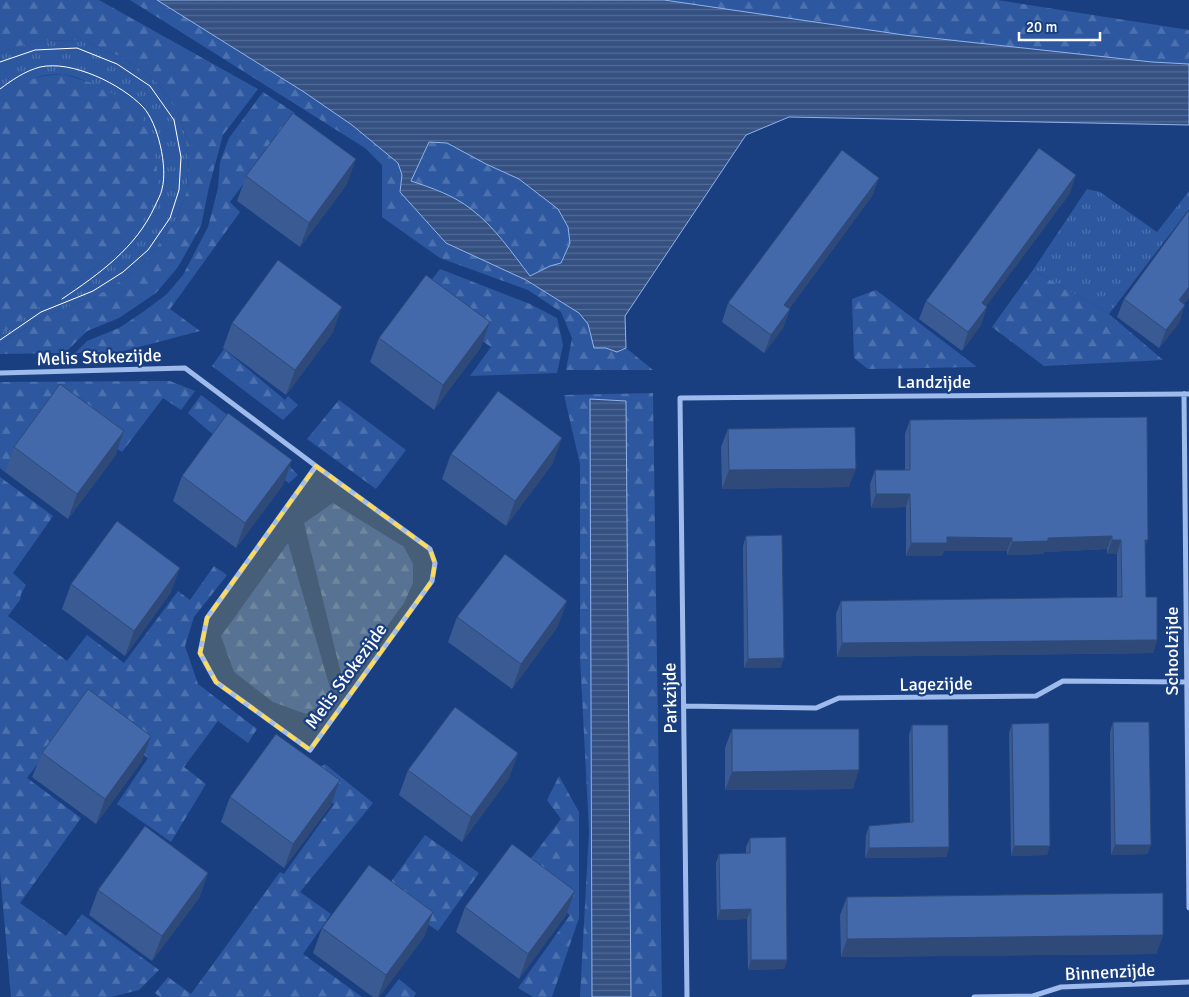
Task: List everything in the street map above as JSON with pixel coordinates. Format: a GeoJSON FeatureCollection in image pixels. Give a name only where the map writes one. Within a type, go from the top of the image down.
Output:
{"type":"FeatureCollection","features":[{"type":"Feature","properties":{"kind":"street","name":"Melis Stokezijde"},"geometry":{"type":"LineString","coordinates":[[0,373],[184,368],[430,549],[435,563],[432,582],[310,750],[216,682],[200,653],[207,618],[316,466]]}},
{"type":"Feature","properties":{"kind":"street","name":"Landzijde"},"geometry":{"type":"LineString","coordinates":[[680,398],[1186,394]]}},
{"type":"Feature","properties":{"kind":"street","name":"Schoolzijde"},"geometry":{"type":"LineString","coordinates":[[1186,394],[1186,682],[1189,908]]}},
{"type":"Feature","properties":{"kind":"street","name":"Parkzijde"},"geometry":{"type":"LineString","coordinates":[[680,398],[687,997]]}},
{"type":"Feature","properties":{"kind":"street","name":"Lagezijde"},"geometry":{"type":"LineString","coordinates":[[684,706],[816,708],[839,698],[1036,696],[1063,681],[1186,682]]}},
{"type":"Feature","properties":{"kind":"street","name":"Binnenzijde"},"geometry":{"type":"LineString","coordinates":[[974,997],[1033,996],[1061,987],[1189,982]]}},
{"type":"Feature","properties":{"kind":"highlighted area"},"geometry":{"type":"Polygon","coordinates":[[[316,466],[430,549],[435,563],[432,581],[310,750],[216,682],[200,653],[207,618],[316,466]]]}},
{"type":"Feature","properties":{"kind":"green space"},"geometry":{"type":"Polygon","coordinates":[[[0,0],[99,0],[258,89],[223,135],[201,226],[178,267],[156,293],[119,318],[87,331],[65,353],[0,354],[0,346],[9,338],[45,316],[95,297],[127,277],[152,253],[176,221],[187,191],[189,157],[181,116],[155,80],[122,57],[80,40],[34,41],[0,53],[0,0]]]}},
{"type":"Feature","properties":{"kind":"green space"},"geometry":{"type":"Polygon","coordinates":[[[130,0],[157,0],[304,92],[352,125],[398,162],[402,175],[400,192],[526,280],[579,313],[588,324],[595,347],[607,348],[617,352],[626,348],[653,370],[566,370],[572,338],[561,312],[528,290],[440,258],[382,217],[382,165],[365,148],[130,0]]]}},
{"type":"Feature","properties":{"kind":"green space"},"geometry":{"type":"Polygon","coordinates":[[[664,0],[997,0],[1189,30],[1189,64],[1152,62],[904,35],[664,0]]]}},
{"type":"Feature","properties":{"kind":"green space"},"geometry":{"type":"Polygon","coordinates":[[[80,40],[122,57],[155,80],[181,116],[189,157],[187,191],[176,221],[152,253],[127,277],[95,297],[45,316],[9,338],[0,346],[0,334],[80,280],[118,250],[89,82],[62,74],[45,75],[21,84],[0,98],[0,53],[34,41],[80,40]]]}},
{"type":"Feature","properties":{"kind":"green space"},"geometry":{"type":"Polygon","coordinates":[[[63,74],[89,82],[118,96],[139,111],[152,138],[157,168],[157,187],[143,220],[118,250],[80,280],[0,334],[0,98],[29,80],[63,74]]]}},
{"type":"Feature","properties":{"kind":"green space"},"geometry":{"type":"Polygon","coordinates":[[[263,92],[295,113],[230,202],[240,212],[170,309],[200,331],[120,352],[75,353],[87,341],[119,328],[143,312],[167,294],[183,275],[208,227],[218,188],[220,162],[229,138],[263,92]]]}},
{"type":"Feature","properties":{"kind":"green space"},"geometry":{"type":"Polygon","coordinates":[[[429,142],[447,143],[519,179],[558,209],[568,227],[570,243],[561,263],[530,276],[497,234],[470,209],[411,181],[429,142]]]}},
{"type":"Feature","properties":{"kind":"green space"},"geometry":{"type":"Polygon","coordinates":[[[1087,189],[1100,192],[1157,232],[1189,191],[1189,209],[1109,314],[1033,270],[1087,189]]]}},
{"type":"Feature","properties":{"kind":"green space"},"geometry":{"type":"Polygon","coordinates":[[[440,269],[530,304],[557,318],[563,345],[557,373],[470,376],[491,347],[418,297],[440,269]]]}},
{"type":"Feature","properties":{"kind":"green space"},"geometry":{"type":"Polygon","coordinates":[[[1033,270],[1109,314],[1163,360],[1044,366],[992,327],[1033,270]]]}},
{"type":"Feature","properties":{"kind":"green space"},"geometry":{"type":"Polygon","coordinates":[[[876,290],[977,367],[868,369],[854,358],[852,299],[876,290]]]}},
{"type":"Feature","properties":{"kind":"green space"},"geometry":{"type":"Polygon","coordinates":[[[224,349],[285,400],[288,396],[298,405],[283,420],[212,366],[224,349]]]}},
{"type":"Feature","properties":{"kind":"green space"},"geometry":{"type":"Polygon","coordinates":[[[170,381],[195,391],[181,410],[163,398],[122,452],[53,404],[5,472],[0,468],[0,382],[170,381]]]}},
{"type":"Feature","properties":{"kind":"green space"},"geometry":{"type":"Polygon","coordinates":[[[653,393],[662,997],[631,997],[626,401],[590,399],[592,997],[580,997],[589,831],[580,657],[580,464],[564,395],[653,393]]]}},
{"type":"Feature","properties":{"kind":"green space"},"geometry":{"type":"Polygon","coordinates":[[[201,395],[275,451],[298,475],[289,483],[210,432],[188,413],[201,395]]]}},
{"type":"Feature","properties":{"kind":"green space"},"geometry":{"type":"Polygon","coordinates":[[[339,400],[406,450],[376,489],[307,439],[339,400]]]}},
{"type":"Feature","properties":{"kind":"green space"},"geometry":{"type":"Polygon","coordinates":[[[0,477],[53,516],[13,573],[26,585],[20,600],[8,616],[67,661],[87,635],[124,663],[178,591],[190,600],[214,566],[227,575],[194,617],[185,646],[198,684],[257,729],[248,743],[218,721],[184,767],[206,784],[171,842],[117,804],[148,758],[80,708],[27,778],[81,818],[20,903],[66,936],[82,914],[159,970],[139,990],[111,997],[11,997],[0,872],[0,477]]]}},
{"type":"Feature","properties":{"kind":"green space"},"geometry":{"type":"Polygon","coordinates":[[[333,503],[404,547],[413,564],[413,583],[404,603],[344,686],[304,523],[333,503]]]}},
{"type":"Feature","properties":{"kind":"green space"},"geometry":{"type":"Polygon","coordinates":[[[288,543],[333,698],[306,714],[273,702],[234,672],[221,636],[288,543]]]}},
{"type":"Feature","properties":{"kind":"green space"},"geometry":{"type":"Polygon","coordinates":[[[267,753],[316,770],[325,764],[373,803],[300,892],[331,914],[303,954],[362,997],[160,997],[155,993],[168,977],[191,994],[280,872],[284,874],[334,804],[267,753]]]}},
{"type":"Feature","properties":{"kind":"green space"},"geometry":{"type":"Polygon","coordinates":[[[559,776],[579,812],[579,918],[552,997],[533,997],[518,988],[570,915],[517,877],[561,819],[547,800],[559,776]]]}},
{"type":"Feature","properties":{"kind":"green space"},"geometry":{"type":"Polygon","coordinates":[[[425,835],[479,873],[438,931],[382,894],[425,835]]]}},
{"type":"Feature","properties":{"kind":"green space"},"geometry":{"type":"Polygon","coordinates":[[[399,979],[416,993],[414,997],[385,997],[399,979]]]}},
{"type":"Feature","properties":{"kind":"shaded area"},"geometry":{"type":"Polygon","coordinates":[[[157,0],[664,0],[904,35],[1152,62],[1189,64],[1189,125],[789,117],[746,135],[625,316],[626,348],[617,352],[606,348],[594,348],[588,324],[579,313],[526,280],[446,243],[400,192],[402,175],[398,163],[352,125],[304,92],[157,0]],[[429,142],[411,181],[450,196],[480,216],[510,249],[530,276],[561,263],[570,243],[568,227],[558,209],[519,179],[447,143],[429,142]]]}},
{"type":"Feature","properties":{"kind":"shaded area"},"geometry":{"type":"Polygon","coordinates":[[[590,399],[626,401],[631,997],[592,997],[590,399]]]}},
{"type":"Feature","properties":{"kind":"building"},"geometry":{"type":"Polygon","coordinates":[[[293,113],[356,159],[309,223],[246,176],[293,113]]]}},
{"type":"Feature","properties":{"kind":"building"},"geometry":{"type":"Polygon","coordinates":[[[1039,148],[1076,175],[982,303],[987,307],[968,332],[926,301],[1039,148]]]}},
{"type":"Feature","properties":{"kind":"building"},"geometry":{"type":"Polygon","coordinates":[[[842,150],[879,178],[784,305],[790,309],[771,335],[728,303],[842,150]]]}},
{"type":"Feature","properties":{"kind":"building"},"geometry":{"type":"Polygon","coordinates":[[[1189,210],[1189,287],[1179,300],[1185,305],[1166,330],[1124,299],[1189,210]]]}},
{"type":"Feature","properties":{"kind":"building"},"geometry":{"type":"Polygon","coordinates":[[[278,260],[342,307],[295,370],[232,323],[278,260]]]}},
{"type":"Feature","properties":{"kind":"building"},"geometry":{"type":"Polygon","coordinates":[[[426,275],[490,322],[443,385],[379,338],[426,275]]]}},
{"type":"Feature","properties":{"kind":"building"},"geometry":{"type":"Polygon","coordinates":[[[60,384],[124,431],[77,494],[14,447],[60,384]]]}},
{"type":"Feature","properties":{"kind":"building"},"geometry":{"type":"Polygon","coordinates":[[[498,391],[562,438],[515,501],[451,454],[498,391]]]}},
{"type":"Feature","properties":{"kind":"building"},"geometry":{"type":"Polygon","coordinates":[[[228,413],[292,460],[245,523],[182,476],[228,413]]]}},
{"type":"Feature","properties":{"kind":"building"},"geometry":{"type":"Polygon","coordinates":[[[1147,417],[1148,540],[1145,540],[1146,597],[1157,597],[1157,640],[842,643],[841,601],[1122,597],[1121,540],[1112,540],[1112,536],[1048,538],[1048,541],[1012,542],[1012,538],[947,537],[947,543],[911,543],[910,494],[876,494],[875,470],[910,470],[910,420],[1147,417]]]}},
{"type":"Feature","properties":{"kind":"building"},"geometry":{"type":"Polygon","coordinates":[[[855,427],[856,469],[729,470],[728,429],[855,427]]]}},
{"type":"Feature","properties":{"kind":"building"},"geometry":{"type":"Polygon","coordinates":[[[117,521],[180,568],[134,631],[71,584],[117,521]]]}},
{"type":"Feature","properties":{"kind":"building"},"geometry":{"type":"Polygon","coordinates":[[[782,535],[784,658],[748,659],[746,536],[782,535]]]}},
{"type":"Feature","properties":{"kind":"building"},"geometry":{"type":"Polygon","coordinates":[[[505,554],[567,601],[521,664],[457,617],[505,554]]]}},
{"type":"Feature","properties":{"kind":"building"},"geometry":{"type":"Polygon","coordinates":[[[88,689],[151,736],[105,799],[42,753],[88,689]]]}},
{"type":"Feature","properties":{"kind":"building"},"geometry":{"type":"Polygon","coordinates":[[[455,707],[518,753],[471,817],[408,770],[455,707]]]}},
{"type":"Feature","properties":{"kind":"building"},"geometry":{"type":"Polygon","coordinates":[[[1113,722],[1149,722],[1151,845],[1115,845],[1113,722]]]}},
{"type":"Feature","properties":{"kind":"building"},"geometry":{"type":"Polygon","coordinates":[[[1049,723],[1050,846],[1014,846],[1012,724],[1049,723]]]}},
{"type":"Feature","properties":{"kind":"building"},"geometry":{"type":"Polygon","coordinates":[[[912,725],[948,725],[949,847],[869,848],[869,826],[913,822],[912,725]]]}},
{"type":"Feature","properties":{"kind":"building"},"geometry":{"type":"Polygon","coordinates":[[[732,729],[859,729],[859,770],[732,772],[732,729]]]}},
{"type":"Feature","properties":{"kind":"building"},"geometry":{"type":"Polygon","coordinates":[[[276,734],[340,780],[293,844],[230,797],[276,734]]]}},
{"type":"Feature","properties":{"kind":"building"},"geometry":{"type":"Polygon","coordinates":[[[145,826],[208,873],[162,936],[98,890],[145,826]]]}},
{"type":"Feature","properties":{"kind":"building"},"geometry":{"type":"Polygon","coordinates":[[[786,837],[787,960],[751,960],[751,909],[720,910],[719,854],[750,853],[750,838],[786,837]]]}},
{"type":"Feature","properties":{"kind":"building"},"geometry":{"type":"Polygon","coordinates":[[[512,844],[575,891],[528,954],[465,907],[512,844]]]}},
{"type":"Feature","properties":{"kind":"building"},"geometry":{"type":"Polygon","coordinates":[[[369,865],[433,912],[386,975],[322,928],[369,865]]]}},
{"type":"Feature","properties":{"kind":"building"},"geometry":{"type":"Polygon","coordinates":[[[1163,893],[1163,935],[847,939],[847,897],[1163,893]]]}},
{"type":"Feature","properties":{"kind":"tram line"},"geometry":{"type":"LineString","coordinates":[[0,62],[35,50],[77,48],[117,64],[150,86],[174,120],[181,157],[179,190],[170,218],[148,250],[123,272],[93,291],[41,312],[0,340]]}},
{"type":"Feature","properties":{"kind":"tram line"},"geometry":{"type":"LineString","coordinates":[[0,89],[24,73],[40,67],[66,67],[81,71],[109,82],[134,98],[148,114],[157,134],[163,158],[164,180],[161,193],[147,221],[138,235],[115,259],[103,270],[62,299]]}}]}
